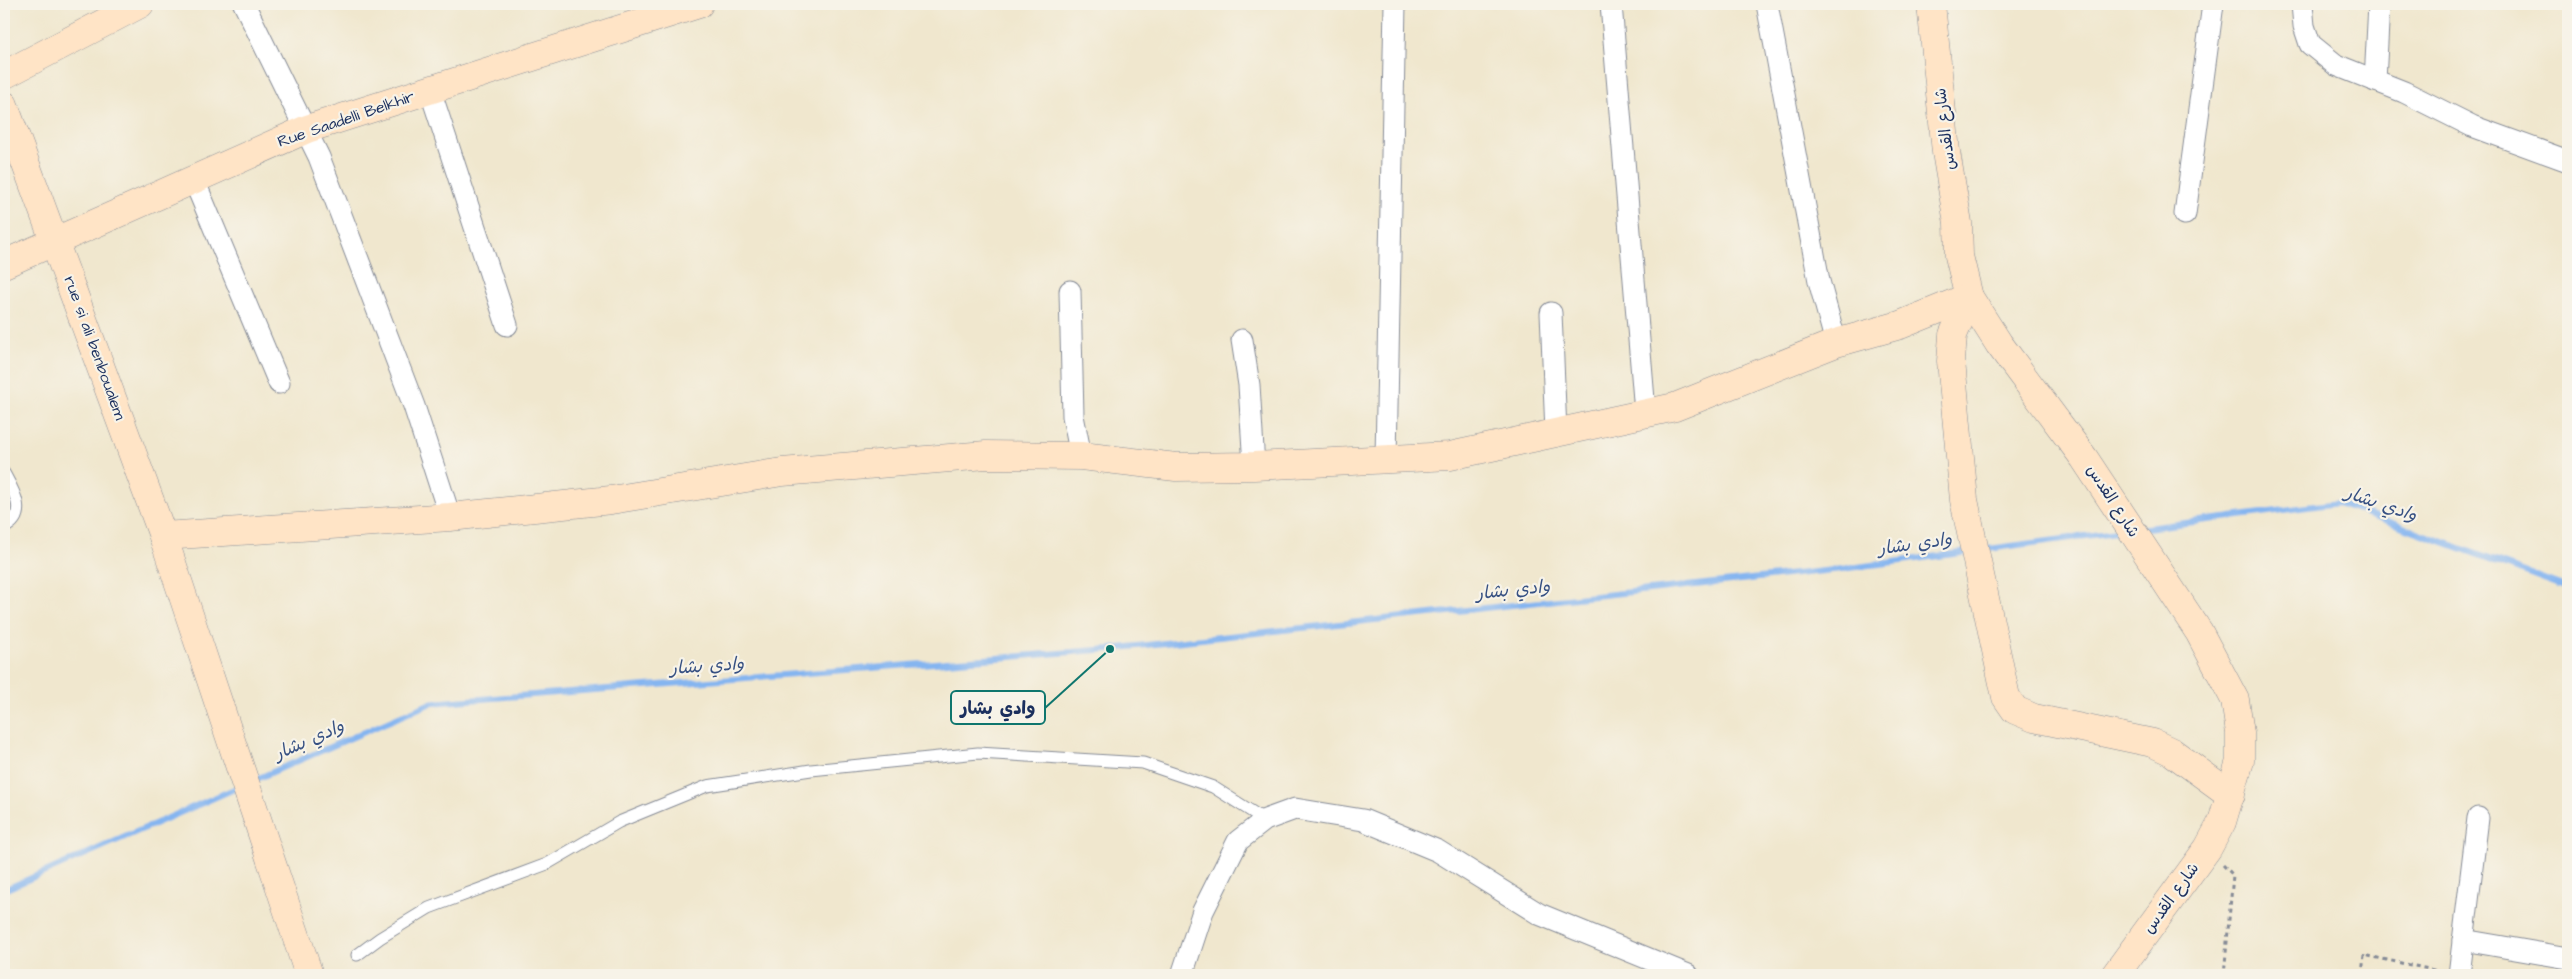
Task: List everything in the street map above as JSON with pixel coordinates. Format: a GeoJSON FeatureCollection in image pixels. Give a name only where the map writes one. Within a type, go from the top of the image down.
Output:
{"type":"FeatureCollection","features":[{"type":"Feature","properties":{"kind":"main road"},"geometry":{"type":"LineString","coordinates":[[4,75],[140,4]]}},
{"type":"Feature","properties":{"kind":"main road","name":"Rue Saadelli Belkhir"},"geometry":{"type":"LineString","coordinates":[[4,264],[307,129],[699,4]]}},
{"type":"Feature","properties":{"kind":"main road","name":"شارع القدس"},"geometry":{"type":"LineString","coordinates":[[1931,4],[1946,152],[1958,223],[1959,256],[1969,297],[1999,344],[2084,458],[2199,632],[2235,700],[2240,733],[2240,761],[2222,822],[2208,848],[2115,975]]}},
{"type":"Feature","properties":{"kind":"main road","name":"rue si ali benboualem"},"geometry":{"type":"LineString","coordinates":[[4,105],[163,536],[309,975]]}},
{"type":"Feature","properties":{"kind":"main road"},"geometry":{"type":"LineString","coordinates":[[163,536],[450,517],[611,500],[801,470],[986,455],[1081,456],[1176,467],[1254,466],[1450,456],[1675,407],[1836,343],[1900,325],[1969,297]]}},
{"type":"Feature","properties":{"kind":"main road"},"geometry":{"type":"LineString","coordinates":[[1969,297],[1953,335],[1951,361],[1964,500],[2006,697],[2015,710],[2034,718],[2153,743],[2172,752],[2231,795]]}},
{"type":"Feature","properties":{"kind":"street"},"geometry":{"type":"LineString","coordinates":[[244,4],[307,129],[414,406],[450,517]]}},
{"type":"Feature","properties":{"kind":"street"},"geometry":{"type":"LineString","coordinates":[[1386,458],[1395,4]]}},
{"type":"Feature","properties":{"kind":"street"},"geometry":{"type":"LineString","coordinates":[[1611,4],[1645,412]]}},
{"type":"Feature","properties":{"kind":"street"},"geometry":{"type":"LineString","coordinates":[[1768,4],[1819,281],[1836,343]]}},
{"type":"Feature","properties":{"kind":"street"},"geometry":{"type":"LineString","coordinates":[[2185,214],[2213,4]]}},
{"type":"Feature","properties":{"kind":"street"},"geometry":{"type":"LineString","coordinates":[[2302,4],[2304,26],[2310,44],[2336,64],[2472,126],[2568,161]]}},
{"type":"Feature","properties":{"kind":"street"},"geometry":{"type":"LineString","coordinates":[[2375,81],[2379,4]]}},
{"type":"Feature","properties":{"kind":"street"},"geometry":{"type":"LineString","coordinates":[[430,90],[507,325]]}},
{"type":"Feature","properties":{"kind":"street"},"geometry":{"type":"LineString","coordinates":[[194,180],[279,383]]}},
{"type":"Feature","properties":{"kind":"street"},"geometry":{"type":"LineString","coordinates":[[1070,291],[1073,416],[1081,456]]}},
{"type":"Feature","properties":{"kind":"street"},"geometry":{"type":"LineString","coordinates":[[1552,313],[1556,432]]}},
{"type":"Feature","properties":{"kind":"street"},"geometry":{"type":"LineString","coordinates":[[1242,340],[1248,385],[1254,466]]}},
{"type":"Feature","properties":{"kind":"street"},"geometry":{"type":"LineString","coordinates":[[1182,975],[1202,911],[1238,841],[1265,820],[1295,809],[1363,820],[1438,851],[1539,914],[1688,975]]}},
{"type":"Feature","properties":{"kind":"street"},"geometry":{"type":"LineString","coordinates":[[2449,973],[2463,940],[2478,818]]}},
{"type":"Feature","properties":{"kind":"street"},"geometry":{"type":"LineString","coordinates":[[2463,940],[2568,958]]}},
{"type":"Feature","properties":{"kind":"lane"},"geometry":{"type":"LineString","coordinates":[[4,473],[17,497],[18,514],[12,524],[4,528]]}},
{"type":"Feature","properties":{"kind":"lane"},"geometry":{"type":"LineString","coordinates":[[357,955],[380,938],[429,908],[547,864],[619,822],[707,786],[802,772],[978,753],[1143,763],[1213,787],[1265,820]]}},
{"type":"Feature","properties":{"kind":"path"},"geometry":{"type":"LineString","coordinates":[[2208,848],[2233,875],[2224,975]]}},
{"type":"Feature","properties":{"kind":"path"},"geometry":{"type":"LineString","coordinates":[[2362,975],[2364,955],[2449,973]]}},
{"type":"Feature","properties":{"kind":"waterway","name":"وادي بشار"},"geometry":{"type":"LineString","coordinates":[[2139,529],[2338,503],[2568,588]]}},
{"type":"Feature","properties":{"kind":"waterway","name":"وادي بشار"},"geometry":{"type":"LineString","coordinates":[[1981,550],[2124,531]]}},
{"type":"Feature","properties":{"kind":"waterway","name":"وادي بشار"},"geometry":{"type":"LineString","coordinates":[[252,781],[431,703],[1110,649],[1842,569],[1968,552]]}},
{"type":"Feature","properties":{"kind":"waterway","name":"وادي بشار"},"geometry":{"type":"LineString","coordinates":[[4,890],[241,786]]}},
{"type":"Feature","properties":{"kind":"place","name":"وادي بشار"},"geometry":{"type":"Point","coordinates":[1110,649]}}]}
